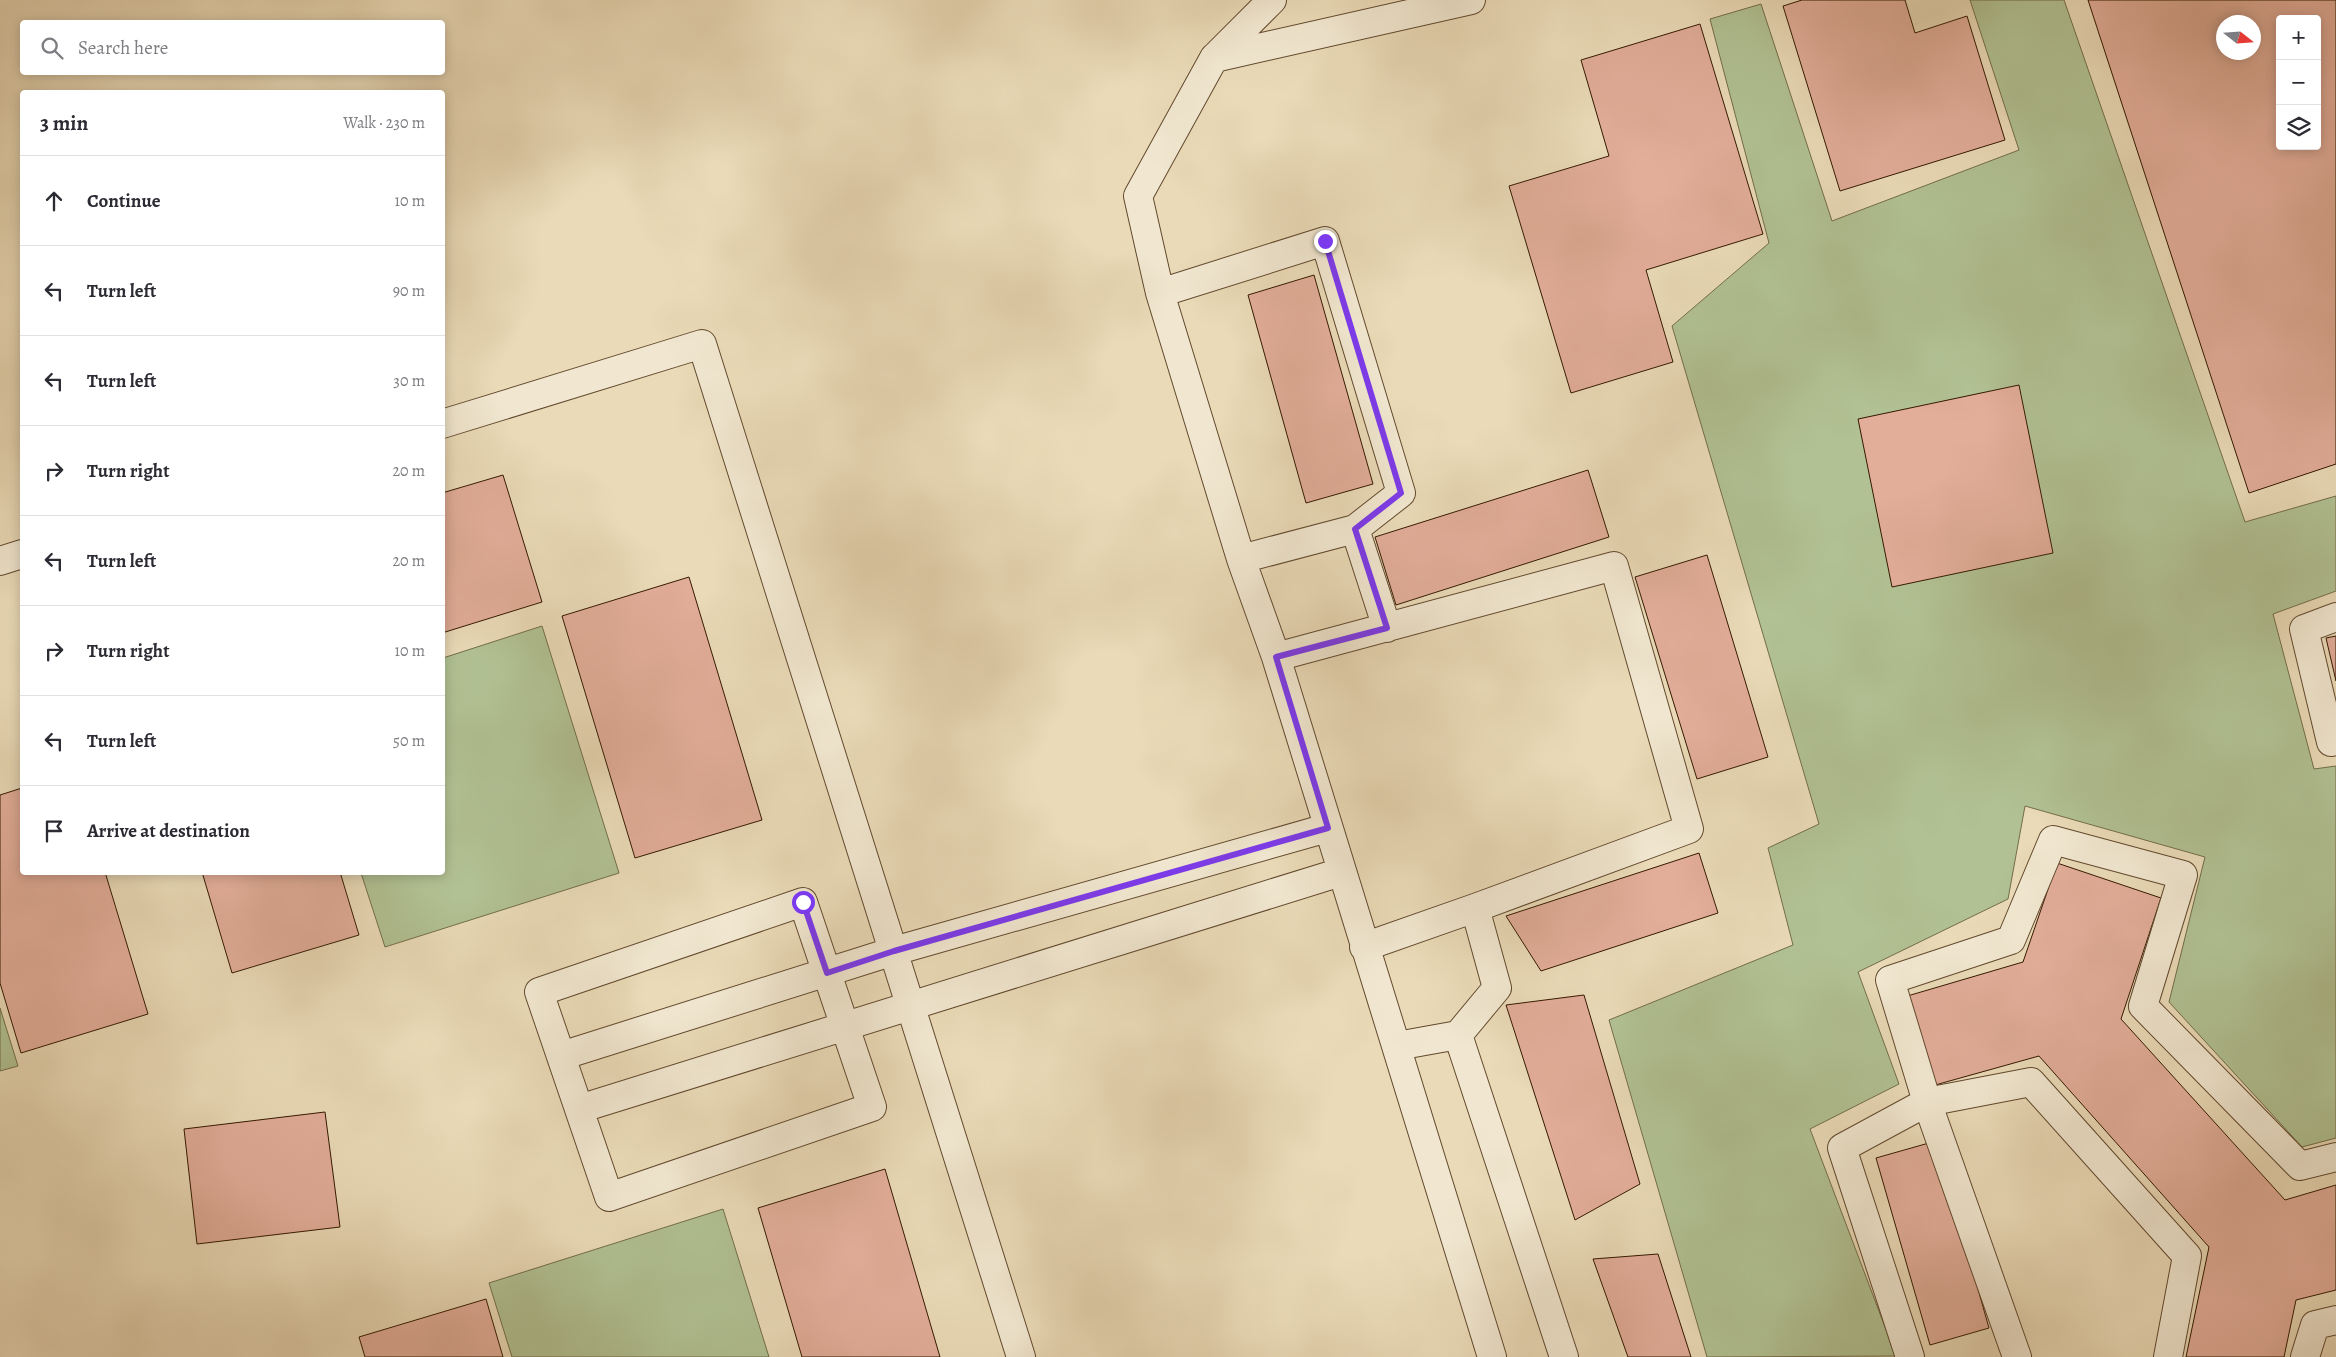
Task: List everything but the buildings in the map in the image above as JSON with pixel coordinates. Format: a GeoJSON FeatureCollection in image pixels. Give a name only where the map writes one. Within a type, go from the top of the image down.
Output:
{"type":"FeatureCollection","features":[{"type":"Feature","properties":{"kind":"street"},"geometry":{"type":"LineString","coordinates":[[1272,0],[1214,58],[1138,196],[1160,293],[1241,559],[1276,657],[1492,1357]]}},
{"type":"Feature","properties":{"kind":"street"},"geometry":{"type":"LineString","coordinates":[[1214,58],[1471,0]]}},
{"type":"Feature","properties":{"kind":"street"},"geometry":{"type":"LineString","coordinates":[[1160,293],[1325,241],[1401,493],[1355,529],[1241,559]]}},
{"type":"Feature","properties":{"kind":"street"},"geometry":{"type":"LineString","coordinates":[[445,423],[702,344],[1021,1357]]}},
{"type":"Feature","properties":{"kind":"street"},"geometry":{"type":"LineString","coordinates":[[1355,529],[1387,628]]}},
{"type":"Feature","properties":{"kind":"street"},"geometry":{"type":"LineString","coordinates":[[0,561],[20,555]]}},
{"type":"Feature","properties":{"kind":"street"},"geometry":{"type":"LineString","coordinates":[[1276,657],[1614,566],[1689,829],[1364,947]]}},
{"type":"Feature","properties":{"kind":"street"},"geometry":{"type":"LineString","coordinates":[[2336,617],[2304,629],[2332,742],[2336,741]]}},
{"type":"Feature","properties":{"kind":"street"},"geometry":{"type":"LineString","coordinates":[[561,1056],[894,951],[1328,828]]}},
{"type":"Feature","properties":{"kind":"street"},"geometry":{"type":"LineString","coordinates":[[2017,1357],[1926,1102],[1890,980],[2011,940],[2053,840],[2183,875],[2143,1006],[2300,1166],[2336,1157]]}},
{"type":"Feature","properties":{"kind":"street"},"geometry":{"type":"LineString","coordinates":[[579,1109],[1341,872]]}},
{"type":"Feature","properties":{"kind":"street"},"geometry":{"type":"LineString","coordinates":[[803,902],[845,1026],[872,1107],[608,1197],[539,992],[803,902]]}},
{"type":"Feature","properties":{"kind":"street"},"geometry":{"type":"LineString","coordinates":[[1396,1046],[1458,1035],[1497,988],[1475,908]]}},
{"type":"Feature","properties":{"kind":"street"},"geometry":{"type":"LineString","coordinates":[[1458,1035],[1564,1357]]}},
{"type":"Feature","properties":{"kind":"street"},"geometry":{"type":"LineString","coordinates":[[1910,1357],[1842,1148],[1926,1102],[2032,1082],[2187,1256],[2168,1357]]}},
{"type":"Feature","properties":{"kind":"street"},"geometry":{"type":"LineString","coordinates":[[2305,1357],[2315,1325],[2336,1320]]}},
{"type":"Feature","properties":{"kind":"green space"},"geometry":{"type":"Polygon","coordinates":[[[1970,0],[2064,0],[2245,522],[2336,496],[2336,591],[2273,614],[2314,769],[2336,766],[2336,1138],[2302,1147],[2169,1002],[2205,857],[2025,806],[2008,899],[1858,972],[1899,1084],[1810,1129],[1896,1356],[1707,1357],[1609,1020],[1793,945],[1768,848],[1819,824],[1672,326],[1769,243],[1710,19],[1761,4],[1832,221],[2019,150],[1970,0]]]}},
{"type":"Feature","properties":{"kind":"green space"},"geometry":{"type":"Polygon","coordinates":[[[542,626],[619,873],[385,947],[362,875],[445,875],[445,657],[542,626]]]}},
{"type":"Feature","properties":{"kind":"green space"},"geometry":{"type":"Polygon","coordinates":[[[0,1008],[18,1066],[0,1071],[0,1008]]]}},
{"type":"Feature","properties":{"kind":"green space"},"geometry":{"type":"Polygon","coordinates":[[[723,1209],[769,1357],[512,1357],[489,1283],[723,1209]]]}},
{"type":"Feature","properties":{"kind":"route"},"geometry":{"type":"LineString","coordinates":[[803,902],[827,973],[894,951],[1328,828],[1276,657],[1387,628],[1355,529],[1401,493],[1325,241]]}}]}
